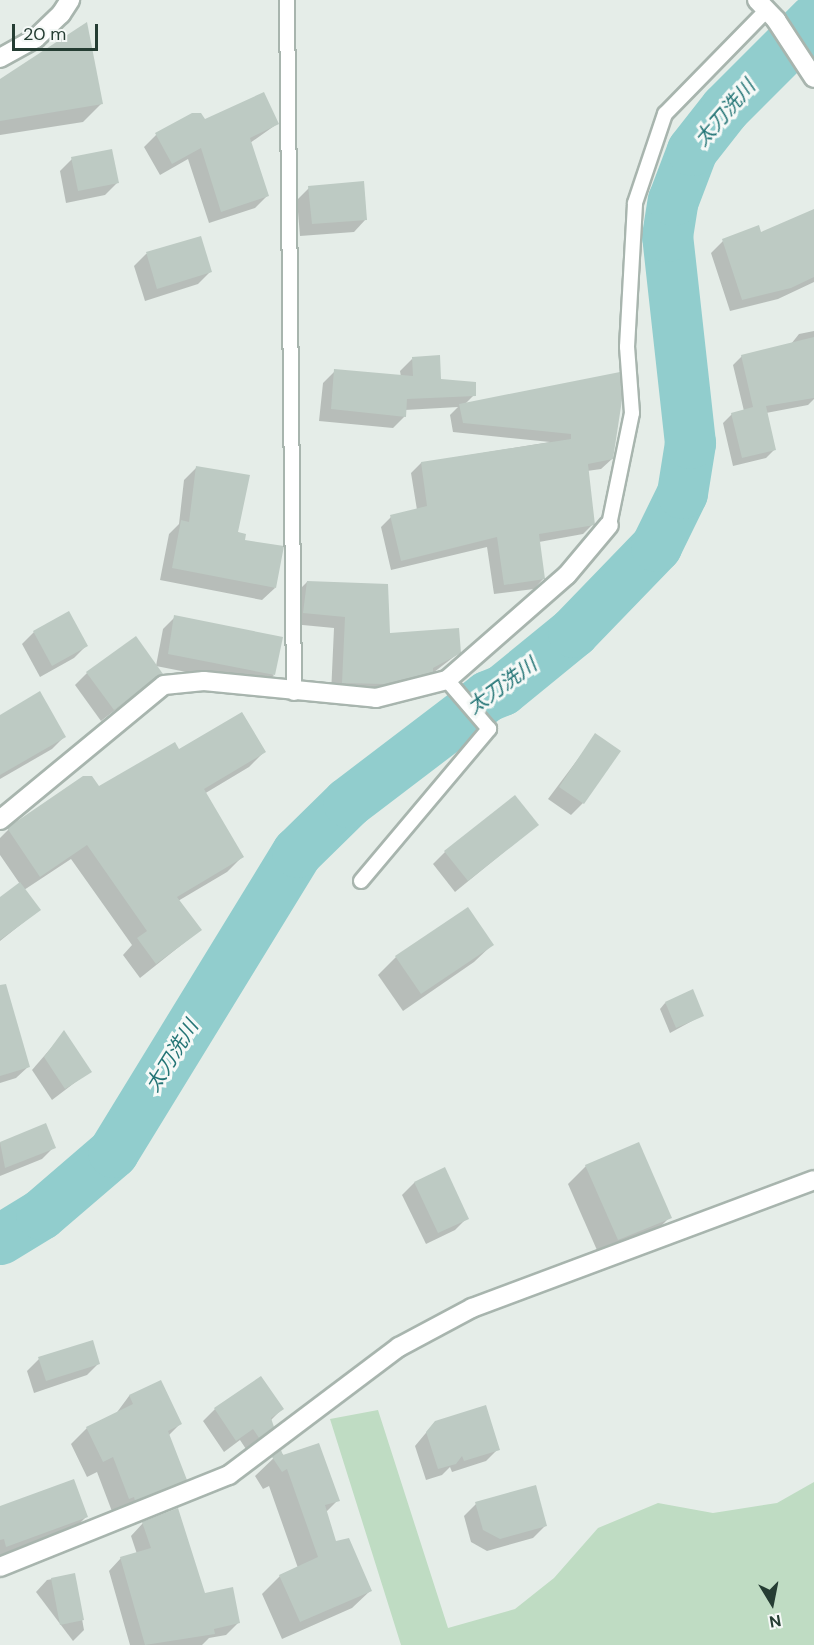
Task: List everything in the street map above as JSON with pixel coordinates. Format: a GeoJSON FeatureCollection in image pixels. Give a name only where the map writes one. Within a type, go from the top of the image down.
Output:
{"type":"FeatureCollection","features":[{"type":"Feature","properties":{"kind":"street"},"geometry":{"type":"LineString","coordinates":[[0,58],[36,39],[70,0]]}},
{"type":"Feature","properties":{"kind":"street"},"geometry":{"type":"LineString","coordinates":[[765,7],[811,72]]}},
{"type":"Feature","properties":{"kind":"street"},"geometry":{"type":"LineString","coordinates":[[0,820],[165,685],[204,681],[294,693],[376,698],[447,680],[567,575],[609,525]]}},
{"type":"Feature","properties":{"kind":"street"},"geometry":{"type":"LineString","coordinates":[[0,1567],[229,1475],[399,1347],[472,1308],[814,1180]]}},
{"type":"Feature","properties":{"kind":"lane"},"geometry":{"type":"LineString","coordinates":[[287,0],[294,693]]}},
{"type":"Feature","properties":{"kind":"lane"},"geometry":{"type":"LineString","coordinates":[[609,525],[633,413],[627,347],[635,203],[665,114],[765,7]]}},
{"type":"Feature","properties":{"kind":"lane"},"geometry":{"type":"LineString","coordinates":[[361,881],[489,729],[447,680]]}},
{"type":"Feature","properties":{"kind":"green space"},"geometry":{"type":"Polygon","coordinates":[[[378,1410],[448,1628],[515,1609],[554,1578],[598,1528],[658,1503],[713,1513],[777,1503],[814,1482],[814,1645],[401,1645],[330,1419],[378,1410]]]}},
{"type":"Feature","properties":{"kind":"building"},"geometry":{"type":"Polygon","coordinates":[[[87,22],[103,104],[0,121],[0,79],[87,22]]]}},
{"type":"Feature","properties":{"kind":"building"},"geometry":{"type":"Polygon","coordinates":[[[264,92],[279,124],[250,138],[269,196],[221,212],[201,148],[172,164],[155,133],[192,113],[201,113],[205,119],[264,92]]]}},
{"type":"Feature","properties":{"kind":"building"},"geometry":{"type":"Polygon","coordinates":[[[112,149],[119,183],[78,191],[71,157],[112,149]]]}},
{"type":"Feature","properties":{"kind":"building"},"geometry":{"type":"Polygon","coordinates":[[[364,181],[367,220],[312,224],[308,186],[364,181]]]}},
{"type":"Feature","properties":{"kind":"building"},"geometry":{"type":"Polygon","coordinates":[[[814,209],[814,277],[791,288],[742,300],[722,239],[759,225],[761,232],[814,209]]]}},
{"type":"Feature","properties":{"kind":"building"},"geometry":{"type":"Polygon","coordinates":[[[201,236],[212,272],[157,289],[146,252],[201,236]]]}},
{"type":"Feature","properties":{"kind":"building"},"geometry":{"type":"Polygon","coordinates":[[[814,337],[814,398],[766,406],[776,450],[742,458],[731,413],[753,407],[741,355],[814,337]]]}},
{"type":"Feature","properties":{"kind":"building"},"geometry":{"type":"Polygon","coordinates":[[[440,355],[441,379],[476,382],[476,396],[407,399],[406,417],[331,409],[334,369],[413,376],[412,357],[440,355]]]}},
{"type":"Feature","properties":{"kind":"building"},"geometry":{"type":"Polygon","coordinates":[[[620,372],[622,400],[613,459],[588,464],[595,525],[539,534],[545,579],[504,585],[497,537],[401,561],[390,515],[427,506],[421,462],[571,439],[571,434],[463,423],[459,404],[620,372]]]}},
{"type":"Feature","properties":{"kind":"building"},"geometry":{"type":"Polygon","coordinates":[[[196,466],[250,475],[238,532],[246,534],[245,540],[284,546],[276,588],[172,568],[181,520],[189,522],[196,466]]]}},
{"type":"Feature","properties":{"kind":"building"},"geometry":{"type":"Polygon","coordinates":[[[307,581],[388,584],[390,633],[459,628],[461,653],[433,668],[433,672],[384,684],[342,683],[345,617],[303,613],[307,581]]]}},
{"type":"Feature","properties":{"kind":"building"},"geometry":{"type":"Polygon","coordinates":[[[69,611],[88,646],[52,666],[33,631],[69,611]]]}},
{"type":"Feature","properties":{"kind":"building"},"geometry":{"type":"Polygon","coordinates":[[[174,615],[283,637],[275,675],[168,654],[174,615]]]}},
{"type":"Feature","properties":{"kind":"building"},"geometry":{"type":"Polygon","coordinates":[[[136,636],[163,674],[114,710],[86,672],[136,636]]]}},
{"type":"Feature","properties":{"kind":"building"},"geometry":{"type":"Polygon","coordinates":[[[40,691],[66,737],[0,775],[0,715],[40,691]]]}},
{"type":"Feature","properties":{"kind":"building"},"geometry":{"type":"Polygon","coordinates":[[[242,712],[266,752],[204,789],[244,857],[177,897],[202,930],[156,964],[137,938],[147,931],[87,845],[40,877],[7,828],[83,776],[92,776],[99,786],[175,742],[179,749],[242,712]]]}},
{"type":"Feature","properties":{"kind":"building"},"geometry":{"type":"Polygon","coordinates":[[[595,733],[621,751],[584,804],[559,787],[595,733]]]}},
{"type":"Feature","properties":{"kind":"building"},"geometry":{"type":"Polygon","coordinates":[[[515,795],[539,825],[468,881],[444,851],[515,795]]]}},
{"type":"Feature","properties":{"kind":"building"},"geometry":{"type":"Polygon","coordinates":[[[20,882],[41,910],[0,940],[0,897],[20,882]]]}},
{"type":"Feature","properties":{"kind":"building"},"geometry":{"type":"Polygon","coordinates":[[[468,907],[494,945],[421,994],[395,956],[468,907]]]}},
{"type":"Feature","properties":{"kind":"building"},"geometry":{"type":"Polygon","coordinates":[[[6,984],[30,1067],[0,1076],[0,985],[6,984]]]}},
{"type":"Feature","properties":{"kind":"building"},"geometry":{"type":"Polygon","coordinates":[[[693,989],[704,1016],[676,1028],[665,1002],[693,989]]]}},
{"type":"Feature","properties":{"kind":"building"},"geometry":{"type":"Polygon","coordinates":[[[64,1030],[92,1072],[65,1089],[44,1057],[64,1030]]]}},
{"type":"Feature","properties":{"kind":"building"},"geometry":{"type":"Polygon","coordinates":[[[46,1123],[56,1148],[5,1168],[0,1142],[46,1123]]]}},
{"type":"Feature","properties":{"kind":"building"},"geometry":{"type":"Polygon","coordinates":[[[639,1142],[672,1218],[618,1240],[585,1165],[639,1142]]]}},
{"type":"Feature","properties":{"kind":"building"},"geometry":{"type":"Polygon","coordinates":[[[445,1167],[469,1219],[438,1233],[414,1182],[445,1167]]]}},
{"type":"Feature","properties":{"kind":"building"},"geometry":{"type":"Polygon","coordinates":[[[93,1340],[100,1364],[46,1381],[38,1357],[93,1340]]]}},
{"type":"Feature","properties":{"kind":"building"},"geometry":{"type":"Polygon","coordinates":[[[261,1376],[284,1409],[271,1418],[274,1427],[259,1438],[253,1429],[236,1441],[214,1408],[261,1376]]]}},
{"type":"Feature","properties":{"kind":"building"},"geometry":{"type":"Polygon","coordinates":[[[161,1380],[182,1424],[168,1431],[187,1480],[135,1501],[134,1497],[129,1499],[113,1457],[103,1462],[86,1427],[133,1404],[129,1395],[161,1380]]]}},
{"type":"Feature","properties":{"kind":"building"},"geometry":{"type":"Polygon","coordinates":[[[486,1405],[500,1450],[464,1461],[462,1456],[456,1464],[438,1469],[426,1432],[435,1421],[486,1405]]]}},
{"type":"Feature","properties":{"kind":"building"},"geometry":{"type":"Polygon","coordinates":[[[319,1443],[340,1501],[325,1505],[336,1541],[349,1538],[372,1591],[300,1622],[279,1575],[318,1557],[287,1469],[282,1472],[272,1457],[281,1450],[283,1455],[319,1443]]]}},
{"type":"Feature","properties":{"kind":"building"},"geometry":{"type":"Polygon","coordinates":[[[74,1479],[88,1517],[6,1547],[4,1539],[0,1540],[0,1506],[74,1479]]]}},
{"type":"Feature","properties":{"kind":"building"},"geometry":{"type":"Polygon","coordinates":[[[536,1485],[547,1526],[500,1539],[483,1530],[475,1502],[536,1485]]]}},
{"type":"Feature","properties":{"kind":"building"},"geometry":{"type":"Polygon","coordinates":[[[178,1508],[205,1593],[233,1587],[240,1623],[214,1629],[215,1634],[145,1645],[120,1557],[151,1548],[142,1522],[178,1508]]]}},
{"type":"Feature","properties":{"kind":"building"},"geometry":{"type":"Polygon","coordinates":[[[75,1573],[84,1620],[60,1625],[51,1578],[75,1573]]]}},
{"type":"Feature","properties":{"kind":"waterway","name":"太刀洗川"},"geometry":{"type":"LineString","coordinates":[[0,1239],[41,1214],[113,1152],[297,852],[348,802],[487,696],[502,690],[573,632],[656,546],[682,493],[690,443],[667,236],[673,200],[692,150],[725,108],[814,19]]}}]}
